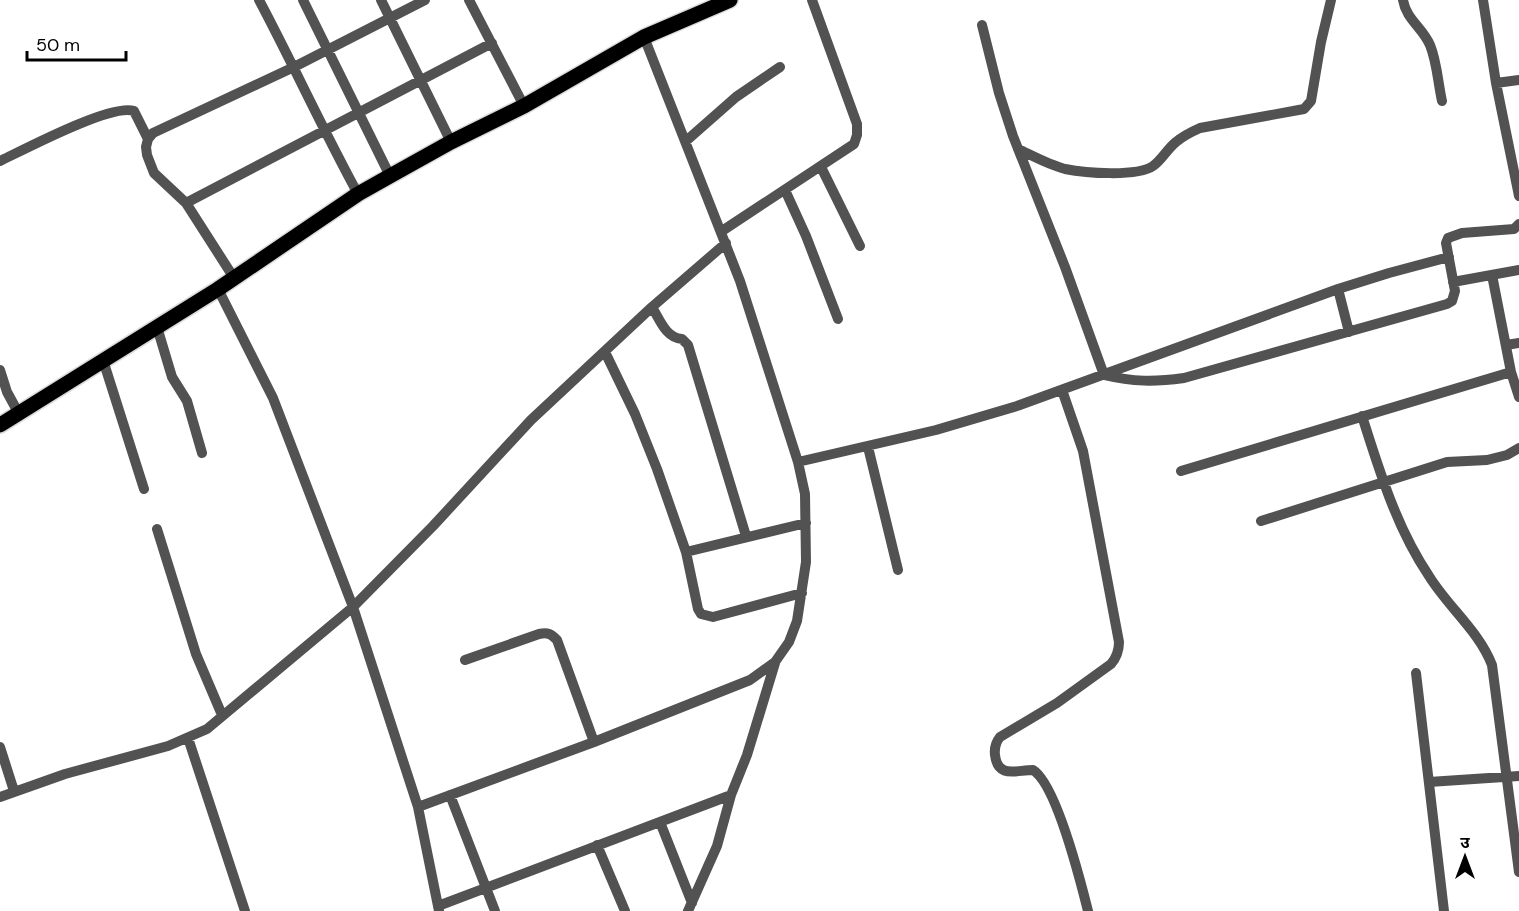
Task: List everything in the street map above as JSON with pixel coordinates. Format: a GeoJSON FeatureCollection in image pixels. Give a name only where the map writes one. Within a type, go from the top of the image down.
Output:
{"type":"FeatureCollection","features":[{"type":"Feature","properties":{"kind":"main road"},"geometry":{"type":"LineString","coordinates":[[0,425],[218,289],[358,194],[451,142],[524,106],[644,37],[730,0]]}},
{"type":"Feature","properties":{"kind":"street"},"geometry":{"type":"LineString","coordinates":[[303,0],[390,176]]}},
{"type":"Feature","properties":{"kind":"street"},"geometry":{"type":"LineString","coordinates":[[381,0],[451,142]]}},
{"type":"Feature","properties":{"kind":"street"},"geometry":{"type":"LineString","coordinates":[[148,139],[153,133],[294,67],[425,0]]}},
{"type":"Feature","properties":{"kind":"street"},"geometry":{"type":"LineString","coordinates":[[470,0],[524,106]]}},
{"type":"Feature","properties":{"kind":"street"},"geometry":{"type":"LineString","coordinates":[[722,231],[854,144],[857,124],[812,0]]}},
{"type":"Feature","properties":{"kind":"street"},"geometry":{"type":"LineString","coordinates":[[1018,149],[1066,169],[1129,174],[1144,171],[1155,165],[1175,143],[1200,128],[1304,109],[1311,101],[1331,0]]}},
{"type":"Feature","properties":{"kind":"street"},"geometry":{"type":"LineString","coordinates":[[1403,0],[1410,19],[1429,43],[1442,101]]}},
{"type":"Feature","properties":{"kind":"street"},"geometry":{"type":"LineString","coordinates":[[1483,0],[1496,83],[1519,196]]}},
{"type":"Feature","properties":{"kind":"street"},"geometry":{"type":"LineString","coordinates":[[264,2],[323,130],[358,194]]}},
{"type":"Feature","properties":{"kind":"street"},"geometry":{"type":"LineString","coordinates":[[982,25],[999,93],[1018,149],[1065,267],[1104,375]]}},
{"type":"Feature","properties":{"kind":"street"},"geometry":{"type":"LineString","coordinates":[[644,37],[722,231],[760,341],[798,462],[805,494],[806,562],[798,621],[789,642],[775,662],[747,755],[731,795],[717,846],[690,907]]}},
{"type":"Feature","properties":{"kind":"street"},"geometry":{"type":"LineString","coordinates":[[186,203],[492,43]]}},
{"type":"Feature","properties":{"kind":"street"},"geometry":{"type":"LineString","coordinates":[[686,141],[736,97],[780,67]]}},
{"type":"Feature","properties":{"kind":"street"},"geometry":{"type":"LineString","coordinates":[[1496,83],[1519,80]]}},
{"type":"Feature","properties":{"kind":"street"},"geometry":{"type":"LineString","coordinates":[[0,161],[92,119],[120,110],[134,111],[148,139],[147,155],[154,173],[186,203],[234,278]]}},
{"type":"Feature","properties":{"kind":"street"},"geometry":{"type":"LineString","coordinates":[[822,167],[860,246]]}},
{"type":"Feature","properties":{"kind":"street"},"geometry":{"type":"LineString","coordinates":[[784,190],[806,236],[838,319]]}},
{"type":"Feature","properties":{"kind":"street"},"geometry":{"type":"LineString","coordinates":[[1104,375],[1153,382],[1184,378],[1447,304],[1455,296],[1446,243],[1448,238],[1452,235],[1514,229],[1519,224]]}},
{"type":"Feature","properties":{"kind":"street"},"geometry":{"type":"LineString","coordinates":[[0,797],[65,774],[168,746],[207,729],[353,607],[433,526],[531,420],[652,307],[726,243]]}},
{"type":"Feature","properties":{"kind":"street"},"geometry":{"type":"LineString","coordinates":[[798,462],[936,430],[1017,406],[1338,289],[1449,257]]}},
{"type":"Feature","properties":{"kind":"street"},"geometry":{"type":"LineString","coordinates":[[1453,282],[1519,270]]}},
{"type":"Feature","properties":{"kind":"street"},"geometry":{"type":"LineString","coordinates":[[1492,275],[1511,372],[1519,397]]}},
{"type":"Feature","properties":{"kind":"street"},"geometry":{"type":"LineString","coordinates":[[218,289],[273,398],[353,607],[418,807],[438,909],[597,845],[731,795]]}},
{"type":"Feature","properties":{"kind":"street"},"geometry":{"type":"LineString","coordinates":[[1338,289],[1349,332]]}},
{"type":"Feature","properties":{"kind":"street"},"geometry":{"type":"LineString","coordinates":[[652,307],[668,334],[682,339],[688,345],[746,536]]}},
{"type":"Feature","properties":{"kind":"street"},"geometry":{"type":"LineString","coordinates":[[157,327],[172,377],[187,401],[202,453]]}},
{"type":"Feature","properties":{"kind":"street"},"geometry":{"type":"LineString","coordinates":[[1506,345],[1519,343]]}},
{"type":"Feature","properties":{"kind":"street"},"geometry":{"type":"LineString","coordinates":[[605,352],[657,469],[686,552],[701,614],[713,617],[802,593]]}},
{"type":"Feature","properties":{"kind":"street"},"geometry":{"type":"LineString","coordinates":[[103,360],[144,489]]}},
{"type":"Feature","properties":{"kind":"street"},"geometry":{"type":"LineString","coordinates":[[0,370],[7,392],[20,414]]}},
{"type":"Feature","properties":{"kind":"street"},"geometry":{"type":"LineString","coordinates":[[1181,471],[1511,372]]}},
{"type":"Feature","properties":{"kind":"street"},"geometry":{"type":"LineString","coordinates":[[1062,390],[1083,451],[1119,650],[1111,664],[1057,703],[1000,736],[994,750],[996,764],[1000,769],[1015,772],[1033,770],[1041,778],[1055,804],[1080,876],[1088,911]]}},
{"type":"Feature","properties":{"kind":"street"},"geometry":{"type":"LineString","coordinates":[[1362,416],[1407,541],[1429,577],[1486,650],[1492,665],[1519,872]]}},
{"type":"Feature","properties":{"kind":"street"},"geometry":{"type":"LineString","coordinates":[[868,447],[898,570]]}},
{"type":"Feature","properties":{"kind":"street"},"geometry":{"type":"LineString","coordinates":[[1261,521],[1447,462],[1487,460],[1508,455],[1519,448]]}},
{"type":"Feature","properties":{"kind":"street"},"geometry":{"type":"LineString","coordinates":[[686,552],[806,523]]}},
{"type":"Feature","properties":{"kind":"street"},"geometry":{"type":"LineString","coordinates":[[157,529],[196,654],[222,715]]}},
{"type":"Feature","properties":{"kind":"street"},"geometry":{"type":"LineString","coordinates":[[465,660],[539,634],[546,632],[552,634],[557,640],[594,742]]}},
{"type":"Feature","properties":{"kind":"street"},"geometry":{"type":"LineString","coordinates":[[418,807],[594,742],[750,680],[775,662]]}},
{"type":"Feature","properties":{"kind":"street"},"geometry":{"type":"LineString","coordinates":[[1416,673],[1444,911]]}},
{"type":"Feature","properties":{"kind":"street"},"geometry":{"type":"LineString","coordinates":[[188,738],[245,911]]}},
{"type":"Feature","properties":{"kind":"street"},"geometry":{"type":"LineString","coordinates":[[0,747],[14,791]]}},
{"type":"Feature","properties":{"kind":"street"},"geometry":{"type":"LineString","coordinates":[[1429,782],[1519,776]]}},
{"type":"Feature","properties":{"kind":"street"},"geometry":{"type":"LineString","coordinates":[[450,795],[495,911]]}},
{"type":"Feature","properties":{"kind":"street"},"geometry":{"type":"LineString","coordinates":[[660,822],[690,907]]}},
{"type":"Feature","properties":{"kind":"street"},"geometry":{"type":"LineString","coordinates":[[597,845],[625,911]]}}]}
